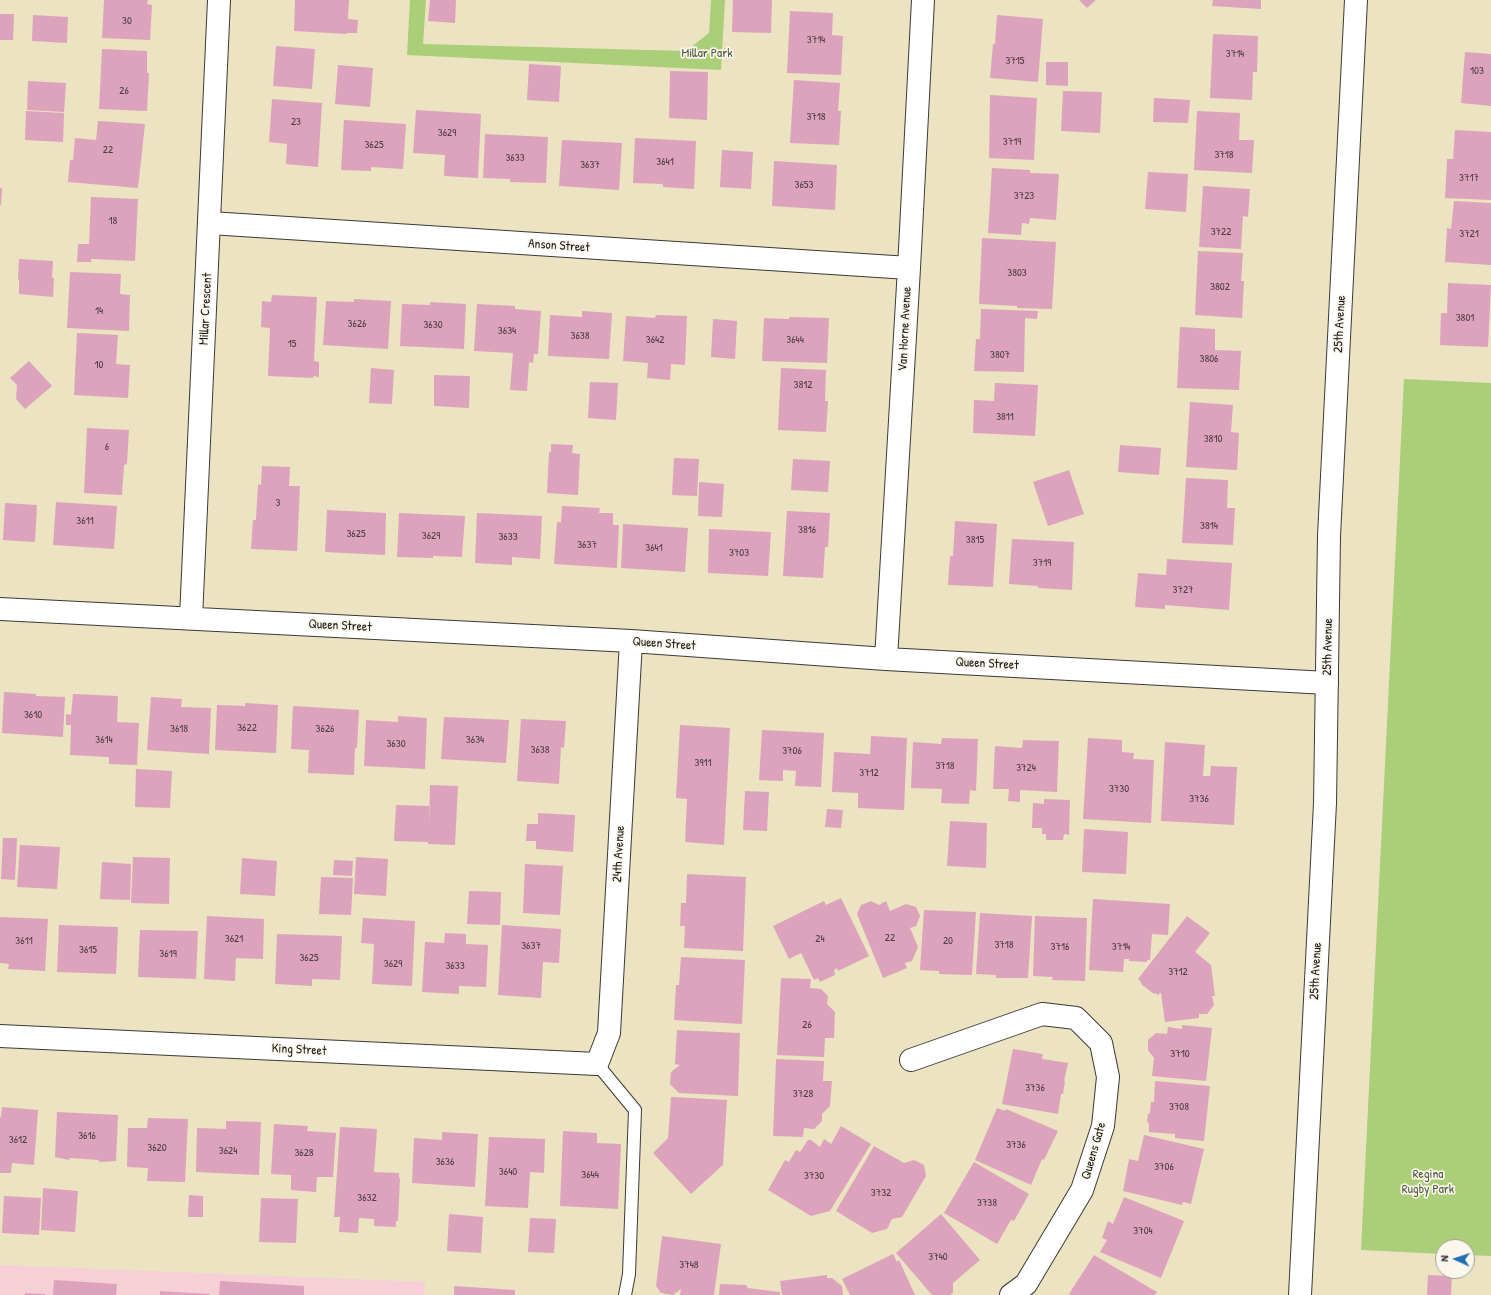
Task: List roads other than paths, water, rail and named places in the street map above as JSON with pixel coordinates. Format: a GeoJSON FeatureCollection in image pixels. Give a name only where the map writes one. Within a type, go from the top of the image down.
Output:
{"type":"FeatureCollection","features":[{"type":"Feature","properties":{"kind":"street","name":"Millar Crescent"},"geometry":{"type":"LineString","coordinates":[[190,618],[210,223],[219,0]]}},
{"type":"Feature","properties":{"kind":"street","name":"Van Horne Avenue"},"geometry":{"type":"LineString","coordinates":[[886,659],[923,0]]}},
{"type":"Feature","properties":{"kind":"street","name":"25th Avenue"},"geometry":{"type":"LineString","coordinates":[[1300,1295],[1325,803],[1329,536],[1356,0]]}},
{"type":"Feature","properties":{"kind":"street","name":"Anson Street"},"geometry":{"type":"LineString","coordinates":[[210,223],[909,268]]}},
{"type":"Feature","properties":{"kind":"street","name":"Queen Street"},"geometry":{"type":"LineString","coordinates":[[0,608],[631,641],[886,659],[1327,683]]}},
{"type":"Feature","properties":{"kind":"street","name":"24th Avenue"},"geometry":{"type":"LineString","coordinates":[[597,1064],[609,1033],[631,641]]}},
{"type":"Feature","properties":{"kind":"street","name":"Queens Gate"},"geometry":{"type":"LineString","coordinates":[[911,1060],[1042,1014],[1076,1018],[1101,1043],[1108,1077],[1103,1126],[1082,1190],[1024,1291]]}},
{"type":"Feature","properties":{"kind":"street","name":"King Street"},"geometry":{"type":"LineString","coordinates":[[0,1036],[597,1064]]}},
{"type":"Feature","properties":{"kind":"lane"},"geometry":{"type":"LineString","coordinates":[[597,1064],[635,1110],[629,1274],[625,1295]]}},
{"type":"Feature","properties":{"kind":"park label","name":"Millar Park"},"geometry":{"type":"Point","coordinates":[707,54]}},
{"type":"Feature","properties":{"kind":"park label","name":"Regina Rugby Park"},"geometry":{"type":"Point","coordinates":[1428,1182]}}]}
